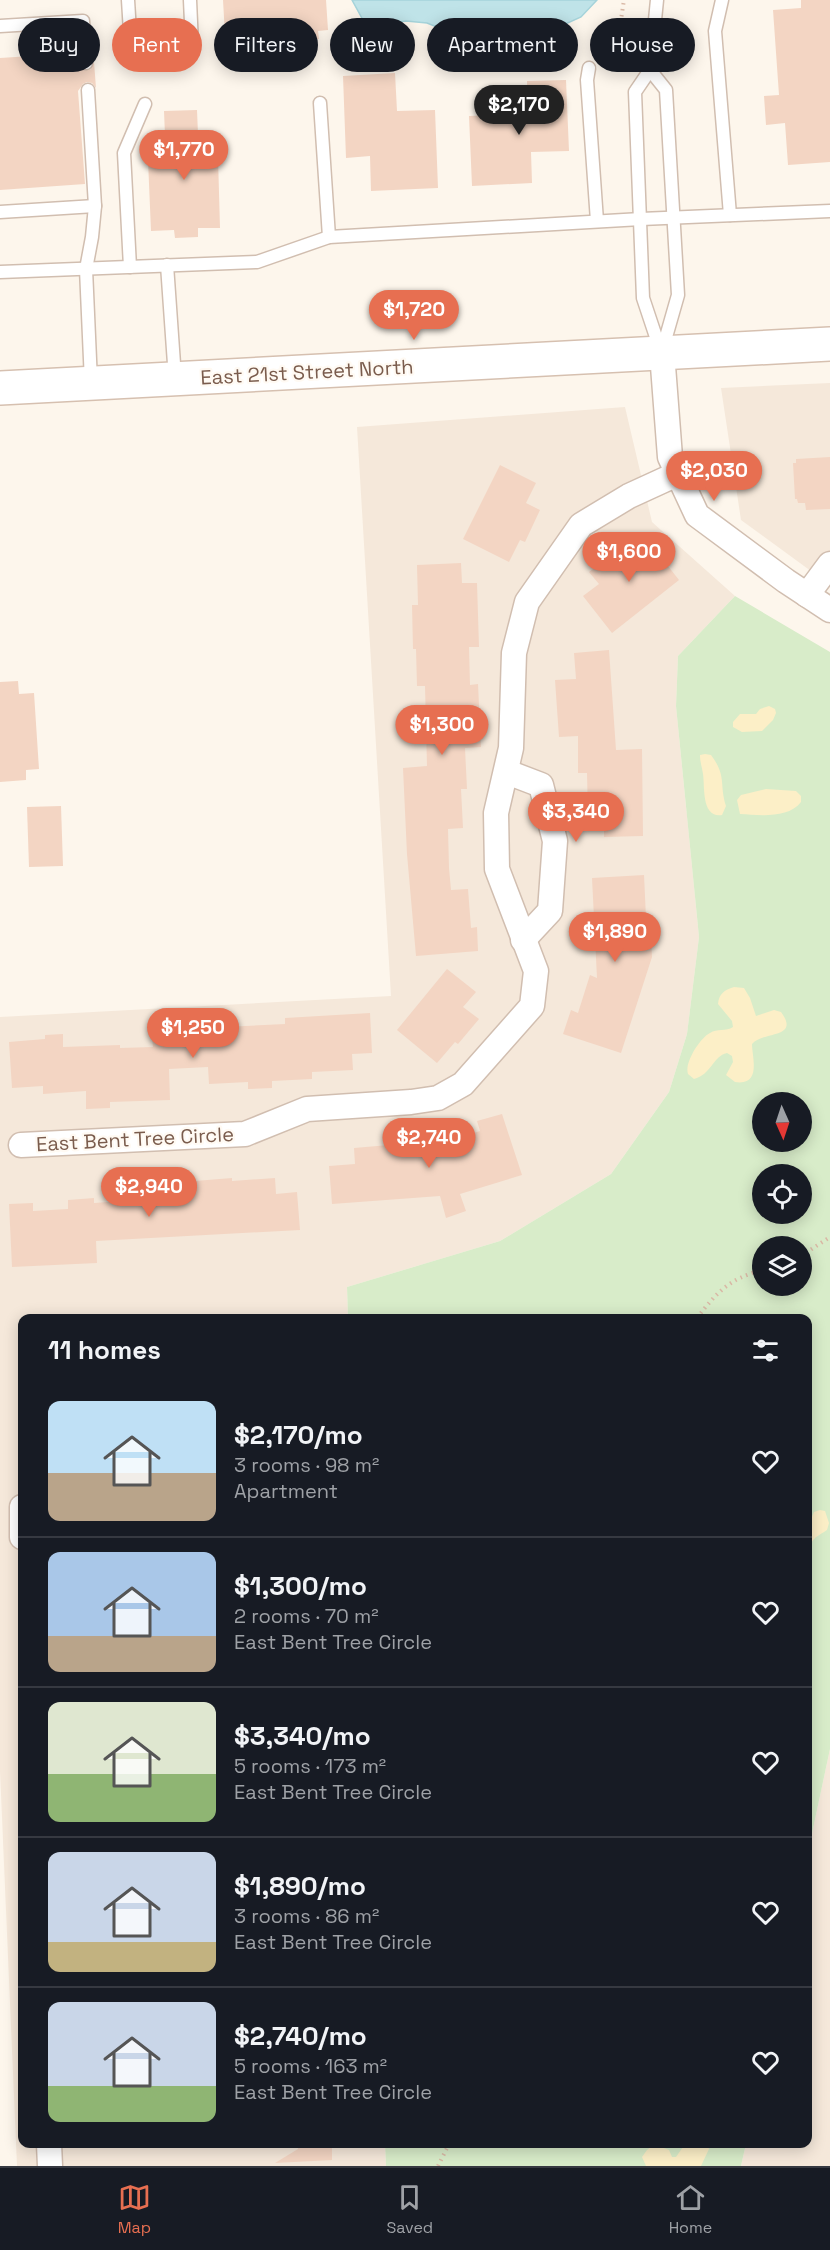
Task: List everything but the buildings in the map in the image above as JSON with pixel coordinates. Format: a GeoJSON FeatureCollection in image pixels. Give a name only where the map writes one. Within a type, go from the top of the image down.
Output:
{"type":"FeatureCollection","features":[{"type":"Feature","properties":{"kind":"main road","name":"East 21st Street North"},"geometry":{"type":"LineString","coordinates":[[0,388],[830,344]]}},
{"type":"Feature","properties":{"kind":"street"},"geometry":{"type":"LineString","coordinates":[[662,353],[670,457],[697,515],[830,610]]}},
{"type":"Feature","properties":{"kind":"street","name":"East Bent Tree Circle"},"geometry":{"type":"LineString","coordinates":[[21,1144],[245,1134],[307,1109],[438,1098],[463,1084],[532,1006],[536,971],[496,869],[496,813],[511,748],[514,653],[527,602],[581,525],[629,496],[677,474]]}},
{"type":"Feature","properties":{"kind":"street"},"geometry":{"type":"LineString","coordinates":[[807,595],[830,564]]}},
{"type":"Feature","properties":{"kind":"street"},"geometry":{"type":"LineString","coordinates":[[507,772],[541,785],[555,840],[550,911],[523,940]]}},
{"type":"Feature","properties":{"kind":"street"},"geometry":{"type":"LineString","coordinates":[[49,2148],[50,2166]]}},
{"type":"Feature","properties":{"kind":"lane"},"geometry":{"type":"LineString","coordinates":[[128,0],[131,48],[192,45],[190,0]]}},
{"type":"Feature","properties":{"kind":"lane"},"geometry":{"type":"LineString","coordinates":[[655,18],[657,0]]}},
{"type":"Feature","properties":{"kind":"lane"},"geometry":{"type":"LineString","coordinates":[[722,0],[715,31],[730,215]]}},
{"type":"Feature","properties":{"kind":"lane"},"geometry":{"type":"LineString","coordinates":[[0,26],[18,25]]}},
{"type":"Feature","properties":{"kind":"lane"},"geometry":{"type":"LineString","coordinates":[[589,68],[587,80],[597,221]]}},
{"type":"Feature","properties":{"kind":"lane"},"geometry":{"type":"LineString","coordinates":[[649,72],[635,92],[644,298],[662,353]]}},
{"type":"Feature","properties":{"kind":"lane"},"geometry":{"type":"LineString","coordinates":[[652,72],[666,90],[678,296],[662,353]]}},
{"type":"Feature","properties":{"kind":"lane"},"geometry":{"type":"LineString","coordinates":[[88,90],[95,206],[86,269],[91,384]]}},
{"type":"Feature","properties":{"kind":"lane"},"geometry":{"type":"LineString","coordinates":[[320,102],[329,237]]}},
{"type":"Feature","properties":{"kind":"lane"},"geometry":{"type":"LineString","coordinates":[[130,267],[124,153],[145,104]]}},
{"type":"Feature","properties":{"kind":"lane"},"geometry":{"type":"LineString","coordinates":[[0,212],[95,206]]}},
{"type":"Feature","properties":{"kind":"lane"},"geometry":{"type":"LineString","coordinates":[[0,272],[257,262],[329,237],[597,221],[830,211]]}},
{"type":"Feature","properties":{"kind":"lane"},"geometry":{"type":"LineString","coordinates":[[167,265],[175,379]]}},
{"type":"Feature","properties":{"kind":"path"},"geometry":{"type":"LineString","coordinates":[[621,18],[624,0]]}},
{"type":"Feature","properties":{"kind":"path"},"geometry":{"type":"LineString","coordinates":[[812,1249],[830,1237]]}},
{"type":"Feature","properties":{"kind":"path"},"geometry":{"type":"LineString","coordinates":[[701,1314],[731,1281],[752,1274]]}},
{"type":"Feature","properties":{"kind":"path"},"geometry":{"type":"LineString","coordinates":[[438,2166],[447,2148]]}},
{"type":"Feature","properties":{"kind":"shaded area"},"geometry":{"type":"Polygon","coordinates":[[[830,383],[830,585],[741,520],[721,388],[830,383]]]}},
{"type":"Feature","properties":{"kind":"shaded area"},"geometry":{"type":"Polygon","coordinates":[[[625,407],[652,522],[735,596],[678,656],[676,706],[699,937],[687,1034],[669,1092],[611,1174],[500,1241],[347,1287],[348,1314],[18,1314],[18,2148],[385,2148],[386,2166],[17,2166],[0,1771],[0,1017],[391,996],[357,427],[625,407]]]}},
{"type":"Feature","properties":{"kind":"shaded area"},"geometry":{"type":"Polygon","coordinates":[[[830,1749],[830,2166],[741,2166],[745,2148],[812,2148],[812,1834],[830,1749]]]}},
{"type":"Feature","properties":{"kind":"green space"},"geometry":{"type":"Polygon","coordinates":[[[735,596],[830,652],[830,1749],[812,1834],[812,1314],[348,1314],[347,1287],[500,1241],[611,1174],[669,1092],[687,1034],[699,937],[676,706],[678,656],[735,596]]]}},
{"type":"Feature","properties":{"kind":"green space"},"geometry":{"type":"Polygon","coordinates":[[[385,2148],[745,2148],[741,2166],[386,2166],[385,2148]]]}},
{"type":"Feature","properties":{"kind":"sand"},"geometry":{"type":"Polygon","coordinates":[[[769,706],[775,709],[776,713],[773,720],[762,731],[742,732],[733,727],[733,722],[740,714],[756,714],[760,709],[769,706]]]}},
{"type":"Feature","properties":{"kind":"sand"},"geometry":{"type":"Polygon","coordinates":[[[700,755],[711,755],[721,775],[726,806],[722,815],[710,812],[705,801],[700,755]]]}},
{"type":"Feature","properties":{"kind":"sand"},"geometry":{"type":"Polygon","coordinates":[[[766,789],[796,791],[801,796],[801,802],[781,814],[740,814],[737,800],[741,795],[766,789]]]}},
{"type":"Feature","properties":{"kind":"sand"},"geometry":{"type":"Polygon","coordinates":[[[734,987],[744,988],[756,1016],[774,1010],[781,1012],[786,1021],[786,1027],[783,1031],[764,1037],[752,1044],[754,1069],[749,1080],[735,1082],[726,1075],[733,1062],[732,1056],[727,1053],[718,1058],[704,1074],[694,1079],[688,1074],[687,1069],[698,1045],[713,1032],[733,1027],[732,1021],[718,1004],[723,993],[734,987]]]}},
{"type":"Feature","properties":{"kind":"sand"},"geometry":{"type":"Polygon","coordinates":[[[825,1511],[829,1523],[827,1530],[817,1536],[812,1544],[812,1517],[814,1512],[825,1511]]]}},
{"type":"Feature","properties":{"kind":"sand"},"geometry":{"type":"Polygon","coordinates":[[[664,2148],[669,2150],[672,2157],[676,2157],[682,2148],[709,2149],[701,2166],[646,2166],[642,2157],[647,2150],[664,2148]]]}},
{"type":"Feature","properties":{"kind":"water"},"geometry":{"type":"Polygon","coordinates":[[[352,0],[597,0],[578,18],[427,18],[427,23],[415,22],[415,18],[362,18],[352,0]]]}}]}
